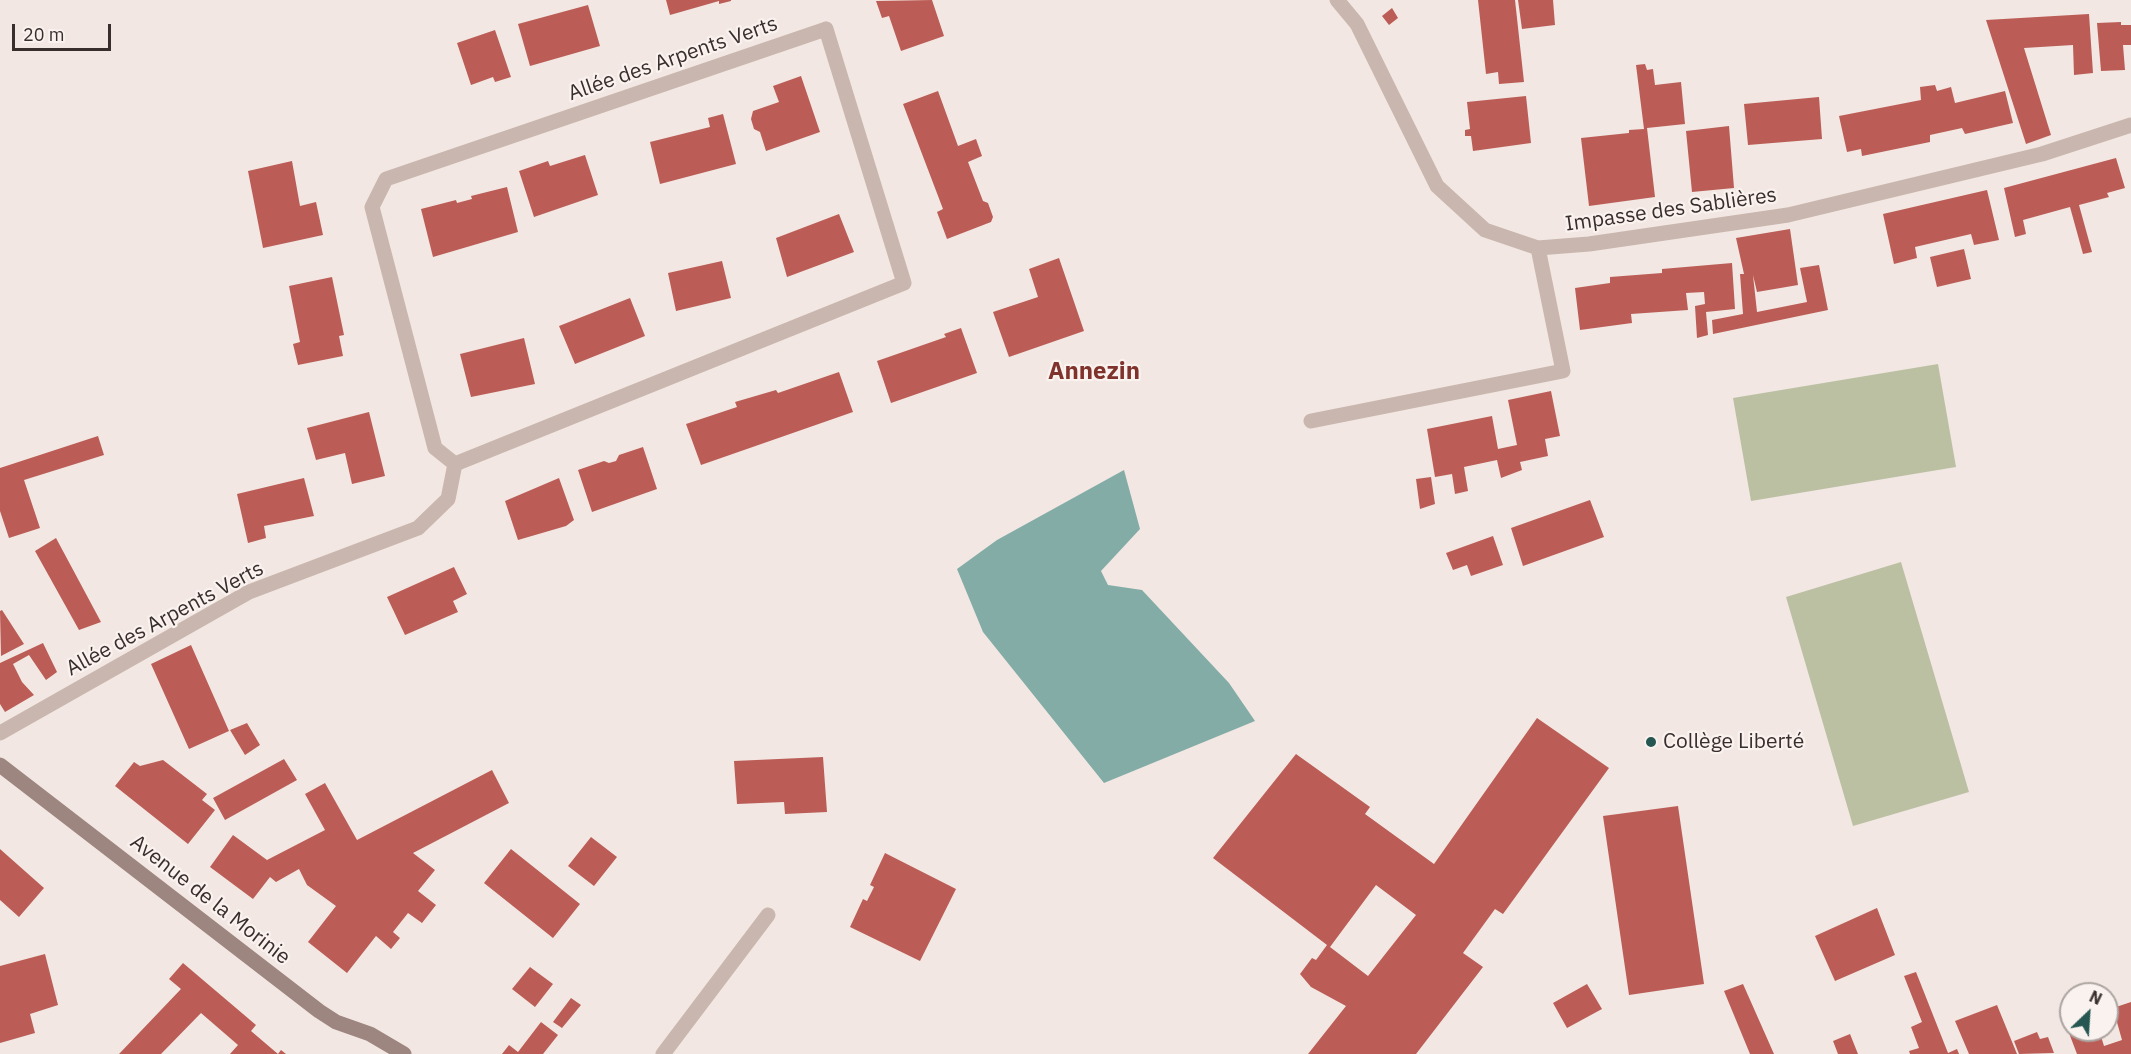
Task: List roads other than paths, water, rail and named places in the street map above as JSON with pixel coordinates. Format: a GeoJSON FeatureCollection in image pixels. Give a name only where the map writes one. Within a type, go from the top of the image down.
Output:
{"type":"FeatureCollection","features":[{"type":"Feature","properties":{"kind":"main road","name":"Avenue de la Morinie"},"geometry":{"type":"LineString","coordinates":[[0,765],[319,1011],[336,1022],[370,1034],[404,1054]]}},
{"type":"Feature","properties":{"kind":"street","name":"Impasse des Sablières"},"geometry":{"type":"LineString","coordinates":[[1337,0],[1357,24],[1437,186],[1485,230],[1538,248],[1589,244],[1788,215],[2042,154],[2131,125]]}},
{"type":"Feature","properties":{"kind":"street","name":"Allée des Arpents Verts"},"geometry":{"type":"LineString","coordinates":[[826,29],[904,283],[455,464],[435,448],[372,207],[386,179],[826,29]]}},
{"type":"Feature","properties":{"kind":"street"},"geometry":{"type":"LineString","coordinates":[[1311,421],[1563,370],[1538,248]]}},
{"type":"Feature","properties":{"kind":"street","name":"Allée des Arpents Verts"},"geometry":{"type":"LineString","coordinates":[[0,733],[249,592],[418,528],[448,499],[455,464]]}},
{"type":"Feature","properties":{"kind":"street"},"geometry":{"type":"LineString","coordinates":[[663,1054],[768,915]]}},
{"type":"Feature","properties":{"kind":"water"},"geometry":{"type":"Polygon","coordinates":[[[1124,470],[1140,529],[1101,571],[1108,585],[1142,590],[1229,683],[1255,721],[1104,783],[983,632],[957,569],[997,540],[1124,470]]]}},
{"type":"Feature","properties":{"kind":"place","name":"Collège Liberté"},"geometry":{"type":"Point","coordinates":[1651,742]}},
{"type":"Feature","properties":{"kind":"district","name":"Annezin"},"geometry":{"type":"Point","coordinates":[1094,372]}}]}
